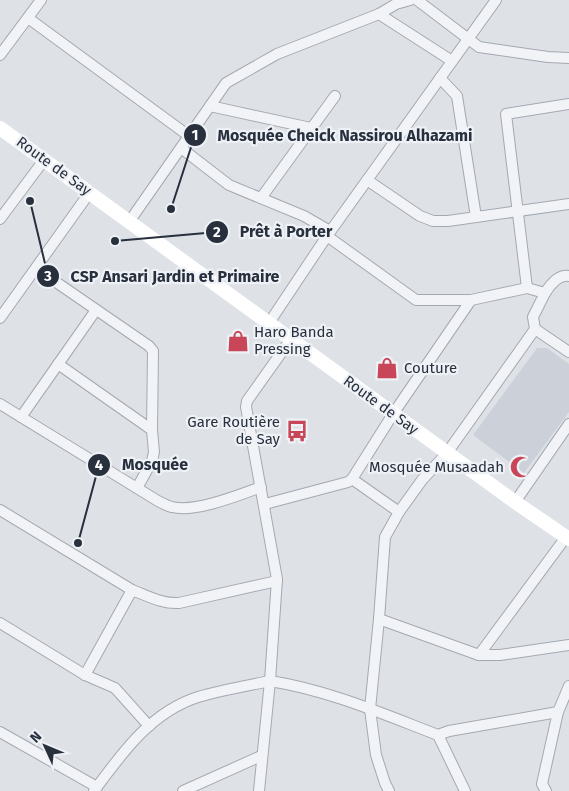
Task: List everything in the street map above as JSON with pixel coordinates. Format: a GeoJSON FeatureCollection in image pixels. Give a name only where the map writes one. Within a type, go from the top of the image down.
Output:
{"type":"FeatureCollection","features":[{"type":"Feature","properties":{"kind":"main road","name":"Route de Say"},"geometry":{"type":"LineString","coordinates":[[0,128],[567,538]]}},
{"type":"Feature","properties":{"kind":"street"},"geometry":{"type":"LineString","coordinates":[[0,55],[41,0]]}},
{"type":"Feature","properties":{"kind":"street"},"geometry":{"type":"LineString","coordinates":[[129,222],[226,83],[277,54],[379,14],[396,2],[410,0]]}},
{"type":"Feature","properties":{"kind":"street"},"geometry":{"type":"LineString","coordinates":[[417,0],[479,47],[548,57],[569,58]]}},
{"type":"Feature","properties":{"kind":"street"},"geometry":{"type":"LineString","coordinates":[[268,323],[328,234],[496,0]]}},
{"type":"Feature","properties":{"kind":"street"},"geometry":{"type":"LineString","coordinates":[[379,14],[452,61]]}},
{"type":"Feature","properties":{"kind":"street"},"geometry":{"type":"LineString","coordinates":[[28,18],[189,136]]}},
{"type":"Feature","properties":{"kind":"street"},"geometry":{"type":"LineString","coordinates":[[440,78],[457,96],[476,217]]}},
{"type":"Feature","properties":{"kind":"street"},"geometry":{"type":"LineString","coordinates":[[261,198],[335,96]]}},
{"type":"Feature","properties":{"kind":"street"},"geometry":{"type":"LineString","coordinates":[[527,288],[506,114],[569,104]]}},
{"type":"Feature","properties":{"kind":"street"},"geometry":{"type":"LineString","coordinates":[[210,106],[312,128]]}},
{"type":"Feature","properties":{"kind":"street"},"geometry":{"type":"LineString","coordinates":[[181,148],[229,185],[304,216],[416,300],[471,300],[527,288],[545,293]]}},
{"type":"Feature","properties":{"kind":"street"},"geometry":{"type":"LineString","coordinates":[[0,219],[44,160]]}},
{"type":"Feature","properties":{"kind":"street"},"geometry":{"type":"LineString","coordinates":[[367,180],[420,216],[433,221],[448,221],[569,204]]}},
{"type":"Feature","properties":{"kind":"street"},"geometry":{"type":"LineString","coordinates":[[0,318],[37,269],[90,192]]}},
{"type":"Feature","properties":{"kind":"street"},"geometry":{"type":"LineString","coordinates":[[37,269],[149,346],[152,351],[152,430],[154,452],[152,461],[137,488]]}},
{"type":"Feature","properties":{"kind":"street"},"geometry":{"type":"LineString","coordinates":[[389,791],[376,755],[370,709],[385,537],[399,512],[422,480],[447,453],[535,329],[533,317],[550,285],[563,276],[569,276]]}},
{"type":"Feature","properties":{"kind":"street"},"geometry":{"type":"LineString","coordinates":[[265,504],[352,479],[393,414],[471,300]]}},
{"type":"Feature","properties":{"kind":"street"},"geometry":{"type":"LineString","coordinates":[[21,417],[96,310]]}},
{"type":"Feature","properties":{"kind":"street"},"geometry":{"type":"LineString","coordinates":[[535,329],[569,352]]}},
{"type":"Feature","properties":{"kind":"street"},"geometry":{"type":"LineString","coordinates":[[258,791],[270,681],[277,581],[265,504],[246,407],[247,401],[291,339]]}},
{"type":"Feature","properties":{"kind":"street"},"geometry":{"type":"LineString","coordinates":[[58,364],[152,430]]}},
{"type":"Feature","properties":{"kind":"street"},"geometry":{"type":"LineString","coordinates":[[0,404],[172,508],[188,508],[215,503],[261,487]]}},
{"type":"Feature","properties":{"kind":"street"},"geometry":{"type":"LineString","coordinates":[[515,502],[568,428]]}},
{"type":"Feature","properties":{"kind":"street"},"geometry":{"type":"LineString","coordinates":[[352,479],[399,512]]}},
{"type":"Feature","properties":{"kind":"street"},"geometry":{"type":"LineString","coordinates":[[0,510],[132,590],[160,602],[179,603],[277,581]]}},
{"type":"Feature","properties":{"kind":"street"},"geometry":{"type":"LineString","coordinates":[[479,655],[567,538]]}},
{"type":"Feature","properties":{"kind":"street"},"geometry":{"type":"LineString","coordinates":[[84,675],[132,590]]}},
{"type":"Feature","properties":{"kind":"street"},"geometry":{"type":"LineString","coordinates":[[379,619],[479,655],[500,655],[569,645]]}},
{"type":"Feature","properties":{"kind":"street"},"geometry":{"type":"LineString","coordinates":[[0,623],[84,675],[115,688],[149,726]]}},
{"type":"Feature","properties":{"kind":"street"},"geometry":{"type":"LineString","coordinates":[[0,732],[95,789],[121,755],[149,726],[167,712],[193,699],[270,681],[297,686],[370,709],[438,735],[558,712]]}},
{"type":"Feature","properties":{"kind":"street"},"geometry":{"type":"LineString","coordinates":[[542,789],[558,712],[569,686]]}},
{"type":"Feature","properties":{"kind":"street"},"geometry":{"type":"LineString","coordinates":[[438,735],[465,791]]}},
{"type":"Feature","properties":{"kind":"street"},"geometry":{"type":"LineString","coordinates":[[183,791],[262,756]]}},
{"type":"Feature","properties":{"kind":"shaded area"},"geometry":{"type":"Polygon","coordinates":[[[537,348],[547,348],[569,364],[569,412],[524,473],[473,435],[537,348]]]}},
{"type":"Feature","properties":{"kind":"place","name":"CSP Ansari Jardin et Primaire"},"geometry":{"type":"Point","coordinates":[30,201]}},
{"type":"Feature","properties":{"kind":"place","name":"Mosquée Cheick Nassirou Alhazami"},"geometry":{"type":"Point","coordinates":[171,209]}},
{"type":"Feature","properties":{"kind":"place","name":"Prêt à Porter"},"geometry":{"type":"Point","coordinates":[115,241]}},
{"type":"Feature","properties":{"kind":"place","name":"Haro Banda Pressing"},"geometry":{"type":"Point","coordinates":[238,341]}},
{"type":"Feature","properties":{"kind":"place","name":"Couture"},"geometry":{"type":"Point","coordinates":[387,368]}},
{"type":"Feature","properties":{"kind":"place","name":"Gare Routière de Say"},"geometry":{"type":"Point","coordinates":[297,431]}},
{"type":"Feature","properties":{"kind":"place","name":"Mosquée Musaadah"},"geometry":{"type":"Point","coordinates":[521,467]}},
{"type":"Feature","properties":{"kind":"place","name":"Mosquée"},"geometry":{"type":"Point","coordinates":[78,543]}}]}
